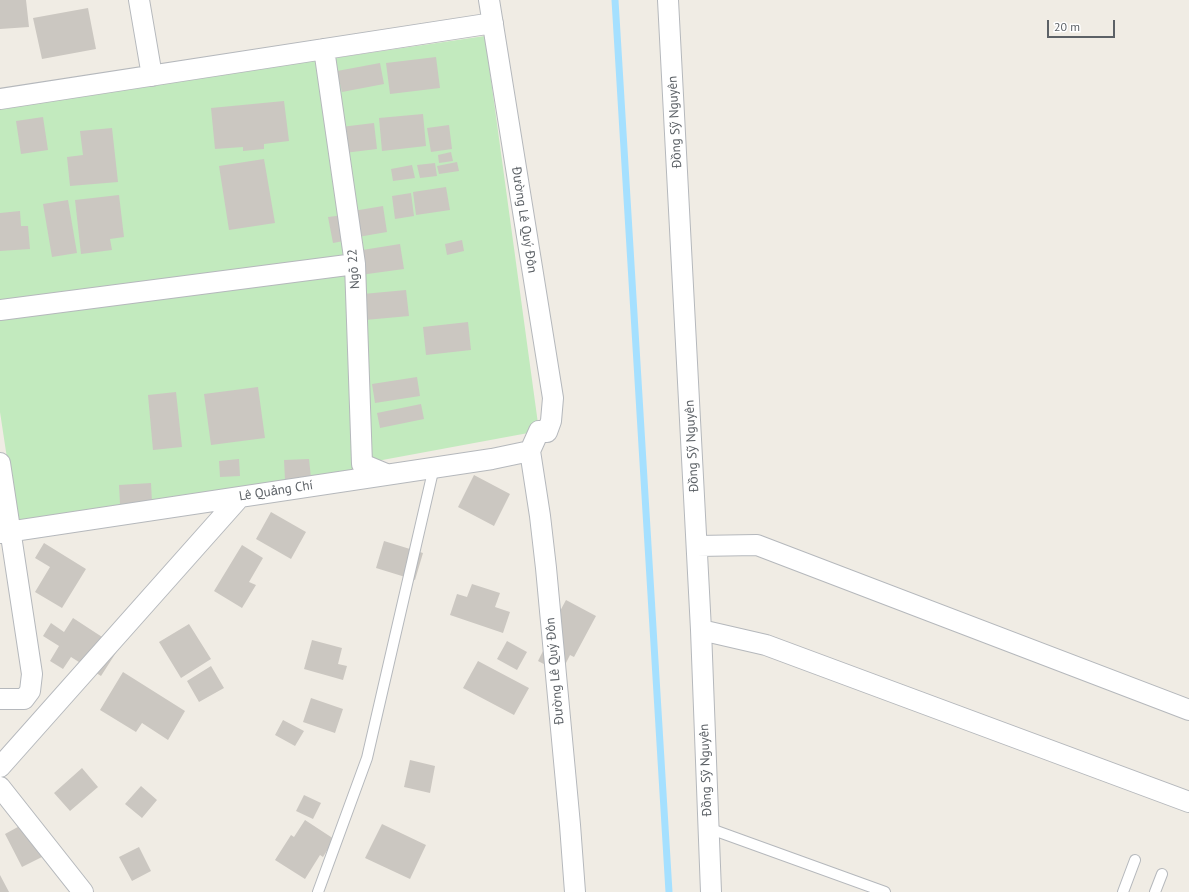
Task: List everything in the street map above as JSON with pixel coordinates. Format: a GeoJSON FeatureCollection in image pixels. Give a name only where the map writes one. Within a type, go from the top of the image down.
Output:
{"type":"FeatureCollection","features":[{"type":"Feature","properties":{"kind":"street"},"geometry":{"type":"LineString","coordinates":[[139,0],[152,76]]}},
{"type":"Feature","properties":{"kind":"street","name":"Đường Lê Quý Đôn"},"geometry":{"type":"LineString","coordinates":[[489,0],[553,398],[551,421],[547,432],[539,431],[530,451],[546,568],[575,892]]}},
{"type":"Feature","properties":{"kind":"street","name":"Đồng Sỹ Nguyên"},"geometry":{"type":"LineString","coordinates":[[668,0],[697,546],[711,892]]}},
{"type":"Feature","properties":{"kind":"street"},"geometry":{"type":"LineString","coordinates":[[0,99],[493,23]]}},
{"type":"Feature","properties":{"kind":"street","name":"Ngõ 22"},"geometry":{"type":"LineString","coordinates":[[324,49],[355,264],[362,464],[386,474]]}},
{"type":"Feature","properties":{"kind":"street"},"geometry":{"type":"LineString","coordinates":[[0,310],[355,264]]}},
{"type":"Feature","properties":{"kind":"street","name":"Lê Quảng Chí"},"geometry":{"type":"LineString","coordinates":[[5,532],[492,459],[530,451]]}},
{"type":"Feature","properties":{"kind":"street"},"geometry":{"type":"LineString","coordinates":[[0,463],[5,532],[32,674],[30,691],[24,699],[0,699]]}},
{"type":"Feature","properties":{"kind":"street"},"geometry":{"type":"LineString","coordinates":[[0,767],[240,497]]}},
{"type":"Feature","properties":{"kind":"street"},"geometry":{"type":"LineString","coordinates":[[697,546],[757,545],[1189,710]]}},
{"type":"Feature","properties":{"kind":"street"},"geometry":{"type":"LineString","coordinates":[[701,630],[766,645],[1189,802]]}},
{"type":"Feature","properties":{"kind":"street"},"geometry":{"type":"LineString","coordinates":[[0,787],[83,892]]}},
{"type":"Feature","properties":{"kind":"lane"},"geometry":{"type":"LineString","coordinates":[[318,892],[367,758],[434,467]]}},
{"type":"Feature","properties":{"kind":"lane"},"geometry":{"type":"LineString","coordinates":[[708,828],[885,892]]}},
{"type":"Feature","properties":{"kind":"lane"},"geometry":{"type":"LineString","coordinates":[[1122,892],[1135,860]]}},
{"type":"Feature","properties":{"kind":"lane"},"geometry":{"type":"LineString","coordinates":[[1155,892],[1162,874]]}},
{"type":"Feature","properties":{"kind":"green space"},"geometry":{"type":"Polygon","coordinates":[[[485,36],[539,431],[377,461],[379,476],[18,531],[0,412],[0,100],[325,56],[334,58],[485,36]]]}},
{"type":"Feature","properties":{"kind":"building"},"geometry":{"type":"Polygon","coordinates":[[[0,0],[26,0],[29,27],[0,29],[0,0]]]}},
{"type":"Feature","properties":{"kind":"building"},"geometry":{"type":"Polygon","coordinates":[[[88,8],[96,49],[42,59],[33,18],[88,8]]]}},
{"type":"Feature","properties":{"kind":"building"},"geometry":{"type":"Polygon","coordinates":[[[436,57],[440,88],[390,94],[386,63],[436,57]]]}},
{"type":"Feature","properties":{"kind":"building"},"geometry":{"type":"Polygon","coordinates":[[[380,63],[384,84],[342,92],[337,71],[380,63]]]}},
{"type":"Feature","properties":{"kind":"building"},"geometry":{"type":"Polygon","coordinates":[[[284,101],[289,141],[264,144],[264,149],[243,151],[243,147],[215,149],[211,108],[284,101]]]}},
{"type":"Feature","properties":{"kind":"building"},"geometry":{"type":"Polygon","coordinates":[[[423,114],[426,146],[382,151],[379,118],[423,114]]]}},
{"type":"Feature","properties":{"kind":"building"},"geometry":{"type":"Polygon","coordinates":[[[43,117],[48,150],[21,154],[16,121],[43,117]]]}},
{"type":"Feature","properties":{"kind":"building"},"geometry":{"type":"Polygon","coordinates":[[[374,123],[377,149],[344,153],[341,127],[374,123]]]}},
{"type":"Feature","properties":{"kind":"building"},"geometry":{"type":"Polygon","coordinates":[[[449,125],[452,149],[431,152],[427,128],[449,125]]]}},
{"type":"Feature","properties":{"kind":"building"},"geometry":{"type":"Polygon","coordinates":[[[112,128],[118,182],[70,186],[67,157],[83,155],[80,131],[112,128]]]}},
{"type":"Feature","properties":{"kind":"building"},"geometry":{"type":"Polygon","coordinates":[[[451,152],[453,161],[439,163],[438,155],[451,152]]]}},
{"type":"Feature","properties":{"kind":"building"},"geometry":{"type":"Polygon","coordinates":[[[264,159],[275,223],[229,230],[219,166],[264,159]]]}},
{"type":"Feature","properties":{"kind":"building"},"geometry":{"type":"Polygon","coordinates":[[[457,162],[459,171],[439,174],[437,166],[457,162]]]}},
{"type":"Feature","properties":{"kind":"building"},"geometry":{"type":"Polygon","coordinates":[[[435,163],[437,176],[420,178],[417,165],[435,163]]]}},
{"type":"Feature","properties":{"kind":"building"},"geometry":{"type":"Polygon","coordinates":[[[412,165],[415,178],[393,181],[391,169],[412,165]]]}},
{"type":"Feature","properties":{"kind":"building"},"geometry":{"type":"Polygon","coordinates":[[[446,187],[450,210],[416,215],[413,192],[446,187]]]}},
{"type":"Feature","properties":{"kind":"building"},"geometry":{"type":"Polygon","coordinates":[[[411,193],[414,216],[395,219],[392,196],[411,193]]]}},
{"type":"Feature","properties":{"kind":"building"},"geometry":{"type":"Polygon","coordinates":[[[119,195],[124,237],[110,239],[112,250],[81,254],[75,200],[119,195]]]}},
{"type":"Feature","properties":{"kind":"building"},"geometry":{"type":"Polygon","coordinates":[[[68,200],[77,253],[52,257],[43,204],[68,200]]]}},
{"type":"Feature","properties":{"kind":"building"},"geometry":{"type":"Polygon","coordinates":[[[383,206],[387,232],[358,237],[353,211],[383,206]]]}},
{"type":"Feature","properties":{"kind":"building"},"geometry":{"type":"Polygon","coordinates":[[[20,211],[21,226],[28,226],[30,249],[0,251],[0,213],[20,211]]]}},
{"type":"Feature","properties":{"kind":"building"},"geometry":{"type":"Polygon","coordinates":[[[344,215],[349,240],[333,243],[328,217],[344,215]]]}},
{"type":"Feature","properties":{"kind":"building"},"geometry":{"type":"Polygon","coordinates":[[[462,240],[464,251],[447,255],[445,244],[462,240]]]}},
{"type":"Feature","properties":{"kind":"building"},"geometry":{"type":"Polygon","coordinates":[[[400,244],[404,269],[360,275],[356,251],[400,244]]]}},
{"type":"Feature","properties":{"kind":"building"},"geometry":{"type":"Polygon","coordinates":[[[406,290],[409,316],[365,320],[363,294],[406,290]]]}},
{"type":"Feature","properties":{"kind":"building"},"geometry":{"type":"Polygon","coordinates":[[[468,322],[471,350],[426,355],[423,327],[468,322]]]}},
{"type":"Feature","properties":{"kind":"building"},"geometry":{"type":"Polygon","coordinates":[[[417,377],[420,396],[375,403],[372,384],[417,377]]]}},
{"type":"Feature","properties":{"kind":"building"},"geometry":{"type":"Polygon","coordinates":[[[258,387],[265,438],[211,445],[204,394],[258,387]]]}},
{"type":"Feature","properties":{"kind":"building"},"geometry":{"type":"Polygon","coordinates":[[[176,392],[182,447],[153,450],[148,395],[176,392]]]}},
{"type":"Feature","properties":{"kind":"building"},"geometry":{"type":"Polygon","coordinates":[[[421,404],[424,419],[380,428],[377,413],[421,404]]]}},
{"type":"Feature","properties":{"kind":"building"},"geometry":{"type":"Polygon","coordinates":[[[239,459],[240,476],[220,477],[219,461],[239,459]]]}},
{"type":"Feature","properties":{"kind":"building"},"geometry":{"type":"Polygon","coordinates":[[[309,459],[311,478],[285,480],[284,460],[309,459]]]}},
{"type":"Feature","properties":{"kind":"building"},"geometry":{"type":"Polygon","coordinates":[[[474,475],[510,494],[494,526],[458,507],[474,475]]]}},
{"type":"Feature","properties":{"kind":"building"},"geometry":{"type":"Polygon","coordinates":[[[151,483],[152,502],[120,504],[119,485],[151,483]]]}},
{"type":"Feature","properties":{"kind":"building"},"geometry":{"type":"Polygon","coordinates":[[[271,512],[306,532],[291,559],[256,539],[271,512]]]}},
{"type":"Feature","properties":{"kind":"building"},"geometry":{"type":"Polygon","coordinates":[[[384,541],[423,553],[415,580],[376,568],[384,541]]]}},
{"type":"Feature","properties":{"kind":"building"},"geometry":{"type":"Polygon","coordinates":[[[44,543],[86,569],[62,608],[35,592],[50,567],[35,558],[44,543]]]}},
{"type":"Feature","properties":{"kind":"building"},"geometry":{"type":"Polygon","coordinates":[[[242,545],[263,558],[249,582],[256,585],[242,608],[214,591],[242,545]]]}},
{"type":"Feature","properties":{"kind":"building"},"geometry":{"type":"Polygon","coordinates":[[[472,584],[500,593],[495,607],[510,612],[503,633],[450,615],[457,594],[467,597],[472,584]]]}},
{"type":"Feature","properties":{"kind":"building"},"geometry":{"type":"Polygon","coordinates":[[[566,600],[596,616],[574,657],[570,655],[561,673],[538,661],[548,641],[545,639],[566,600]]]}},
{"type":"Feature","properties":{"kind":"building"},"geometry":{"type":"Polygon","coordinates":[[[73,618],[119,648],[101,676],[71,657],[63,669],[50,661],[59,646],[43,636],[51,623],[64,632],[73,618]]]}},
{"type":"Feature","properties":{"kind":"building"},"geometry":{"type":"Polygon","coordinates":[[[189,624],[211,659],[181,678],[159,642],[189,624]]]}},
{"type":"Feature","properties":{"kind":"building"},"geometry":{"type":"Polygon","coordinates":[[[312,640],[342,648],[338,664],[347,666],[343,680],[304,669],[312,640]]]}},
{"type":"Feature","properties":{"kind":"building"},"geometry":{"type":"Polygon","coordinates":[[[507,641],[527,652],[517,670],[497,659],[507,641]]]}},
{"type":"Feature","properties":{"kind":"building"},"geometry":{"type":"Polygon","coordinates":[[[478,661],[529,688],[514,715],[463,688],[478,661]]]}},
{"type":"Feature","properties":{"kind":"building"},"geometry":{"type":"Polygon","coordinates":[[[211,666],[224,688],[199,702],[187,681],[211,666]]]}},
{"type":"Feature","properties":{"kind":"building"},"geometry":{"type":"Polygon","coordinates":[[[123,672],[185,711],[168,740],[142,723],[136,732],[100,710],[123,672]]]}},
{"type":"Feature","properties":{"kind":"building"},"geometry":{"type":"Polygon","coordinates":[[[311,698],[343,709],[335,733],[303,722],[311,698]]]}},
{"type":"Feature","properties":{"kind":"building"},"geometry":{"type":"Polygon","coordinates":[[[283,720],[304,731],[295,746],[275,735],[283,720]]]}},
{"type":"Feature","properties":{"kind":"building"},"geometry":{"type":"Polygon","coordinates":[[[410,760],[435,766],[430,793],[404,787],[410,760]]]}},
{"type":"Feature","properties":{"kind":"building"},"geometry":{"type":"Polygon","coordinates":[[[82,768],[98,787],[70,811],[54,793],[82,768]]]}},
{"type":"Feature","properties":{"kind":"building"},"geometry":{"type":"Polygon","coordinates":[[[141,786],[157,800],[142,818],[125,804],[141,786]]]}},
{"type":"Feature","properties":{"kind":"building"},"geometry":{"type":"Polygon","coordinates":[[[304,795],[321,803],[313,819],[296,811],[304,795]]]}},
{"type":"Feature","properties":{"kind":"building"},"geometry":{"type":"Polygon","coordinates":[[[305,820],[334,839],[323,857],[320,855],[305,879],[275,860],[291,835],[294,837],[305,820]]]}},
{"type":"Feature","properties":{"kind":"building"},"geometry":{"type":"Polygon","coordinates":[[[27,822],[44,856],[22,867],[5,834],[27,822]]]}},
{"type":"Feature","properties":{"kind":"building"},"geometry":{"type":"Polygon","coordinates":[[[382,824],[426,845],[410,879],[365,858],[382,824]]]}},
{"type":"Feature","properties":{"kind":"building"},"geometry":{"type":"Polygon","coordinates":[[[139,847],[151,871],[132,881],[119,857],[139,847]]]}},
{"type":"Feature","properties":{"kind":"building"},"geometry":{"type":"Polygon","coordinates":[[[0,875],[9,892],[0,892],[0,875]]]}},
{"type":"Feature","properties":{"kind":"waterway"},"geometry":{"type":"LineString","coordinates":[[615,0],[669,892]]}}]}
